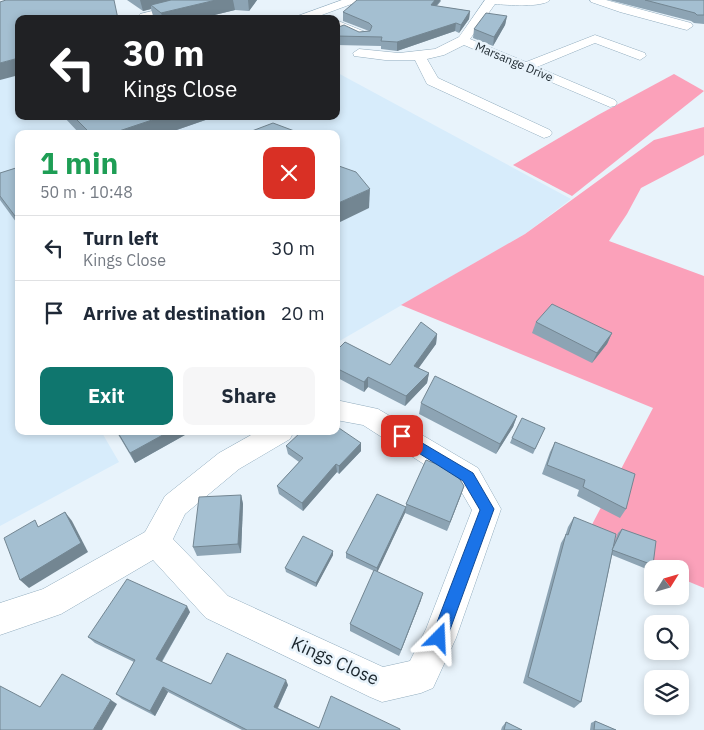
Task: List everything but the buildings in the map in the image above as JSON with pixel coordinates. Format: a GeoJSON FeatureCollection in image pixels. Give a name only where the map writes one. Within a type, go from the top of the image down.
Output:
{"type":"FeatureCollection","features":[{"type":"Feature","properties":{"kind":"street"},"geometry":{"type":"LineString","coordinates":[[160,0],[173,9]]}},
{"type":"Feature","properties":{"kind":"street"},"geometry":{"type":"LineString","coordinates":[[308,15],[353,0]]}},
{"type":"Feature","properties":{"kind":"street"},"geometry":{"type":"LineString","coordinates":[[491,0],[511,2],[545,0]]}},
{"type":"Feature","properties":{"kind":"street","name":"Marsange Drive"},"geometry":{"type":"LineString","coordinates":[[491,0],[463,40],[610,103]]}},
{"type":"Feature","properties":{"kind":"street"},"geometry":{"type":"LineString","coordinates":[[594,0],[624,10],[688,26]]}},
{"type":"Feature","properties":{"kind":"street"},"geometry":{"type":"LineString","coordinates":[[148,15],[173,9],[186,3]]}},
{"type":"Feature","properties":{"kind":"street"},"geometry":{"type":"LineString","coordinates":[[313,13],[317,15]]}},
{"type":"Feature","properties":{"kind":"street"},"geometry":{"type":"LineString","coordinates":[[340,25],[364,36]]}},
{"type":"Feature","properties":{"kind":"street"},"geometry":{"type":"LineString","coordinates":[[582,31],[640,56]]}},
{"type":"Feature","properties":{"kind":"street"},"geometry":{"type":"LineString","coordinates":[[525,67],[595,38]]}},
{"type":"Feature","properties":{"kind":"street"},"geometry":{"type":"LineString","coordinates":[[359,53],[391,58],[420,56],[457,45],[463,40]]}},
{"type":"Feature","properties":{"kind":"street"},"geometry":{"type":"LineString","coordinates":[[420,56],[432,81],[544,133]]}},
{"type":"Feature","properties":{"kind":"street","name":"Kings Close"},"geometry":{"type":"LineString","coordinates":[[156,542],[217,606],[382,685],[421,676],[439,638],[488,509],[468,477],[369,416],[340,411]]}},
{"type":"Feature","properties":{"kind":"street"},"geometry":{"type":"LineString","coordinates":[[0,619],[50,602],[156,542],[175,505],[230,461],[274,435]]}},
{"type":"Feature","properties":{"kind":"shaded area"},"geometry":{"type":"Polygon","coordinates":[[[15,25],[15,120],[340,120],[340,74],[571,199],[525,234],[340,341],[340,130],[15,130],[15,435],[103,435],[119,462],[0,526],[0,28],[15,25]]]}},
{"type":"Feature","properties":{"kind":"shaded area"},"geometry":{"type":"Polygon","coordinates":[[[674,74],[704,91],[572,196],[513,165],[598,115],[674,74]]]}},
{"type":"Feature","properties":{"kind":"shaded area"},"geometry":{"type":"Polygon","coordinates":[[[704,127],[704,155],[641,188],[609,241],[704,276],[704,588],[689,582],[689,560],[644,560],[644,562],[586,536],[653,408],[401,305],[525,234],[654,140],[704,127]]]}},
{"type":"Feature","properties":{"kind":"route"},"geometry":{"type":"LineString","coordinates":[[402,436],[468,477],[488,509],[439,638]]}}]}
